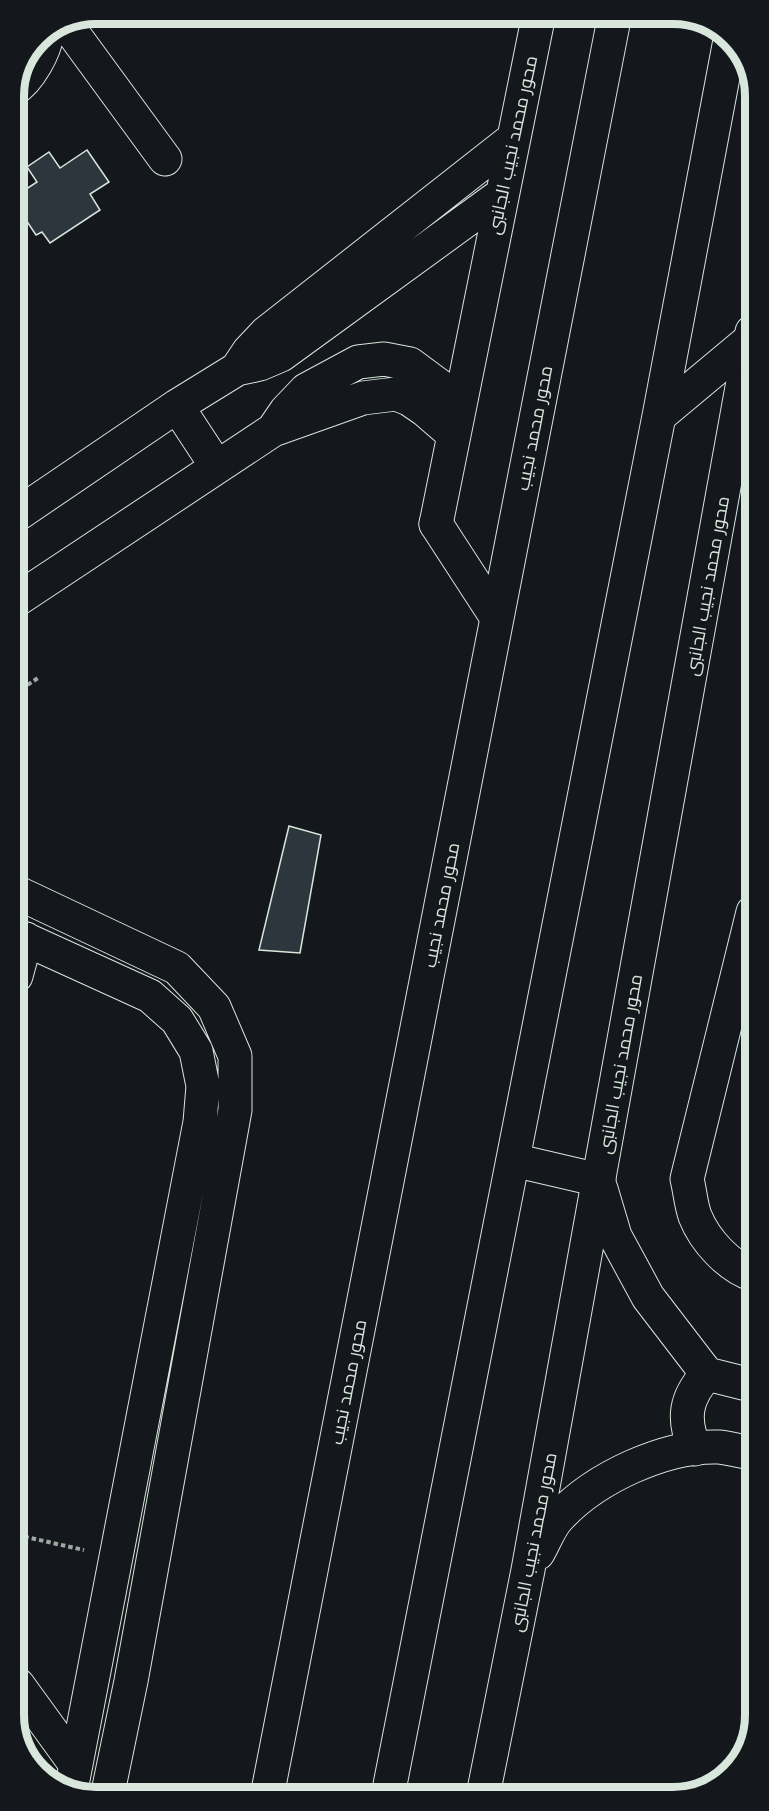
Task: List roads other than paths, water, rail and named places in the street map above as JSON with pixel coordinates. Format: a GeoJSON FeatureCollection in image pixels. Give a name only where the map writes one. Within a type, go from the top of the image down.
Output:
{"type":"FeatureCollection","features":[{"type":"Feature","properties":{"kind":"street","name":"محور محمد نجيب الجانبى"},"geometry":{"type":"LineString","coordinates":[[497,618],[436,524],[537,24]]}},
{"type":"Feature","properties":{"kind":"street","name":"محور محمد نجيب"},"geometry":{"type":"LineString","coordinates":[[269,1787],[613,24]]}},
{"type":"Feature","properties":{"kind":"street"},"geometry":{"type":"LineString","coordinates":[[70,29],[165,159]]}},
{"type":"Feature","properties":{"kind":"street"},"geometry":{"type":"LineString","coordinates":[[26,78],[45,45]]}},
{"type":"Feature","properties":{"kind":"street"},"geometry":{"type":"LineString","coordinates":[[390,1787],[659,416],[728,50]]}},
{"type":"Feature","properties":{"kind":"street"},"geometry":{"type":"LineString","coordinates":[[274,344],[513,139]]}},
{"type":"Feature","properties":{"kind":"street"},"geometry":{"type":"LineString","coordinates":[[24,510],[177,406],[237,369],[249,351],[274,344],[501,195]]}},
{"type":"Feature","properties":{"kind":"street"},"geometry":{"type":"LineString","coordinates":[[659,416],[745,341]]}},
{"type":"Feature","properties":{"kind":"street"},"geometry":{"type":"LineString","coordinates":[[274,344],[314,401]]}},
{"type":"Feature","properties":{"kind":"street"},"geometry":{"type":"LineString","coordinates":[[314,401],[358,362],[384,359],[410,364],[460,401]]}},
{"type":"Feature","properties":{"kind":"street","name":"محور محمد نجيب الجانبى"},"geometry":{"type":"LineString","coordinates":[[485,1787],[528,1570],[745,369]]}},
{"type":"Feature","properties":{"kind":"street"},"geometry":{"type":"LineString","coordinates":[[24,596],[273,430],[286,411],[314,401],[396,394],[409,399],[425,410],[454,435]]}},
{"type":"Feature","properties":{"kind":"street"},"geometry":{"type":"LineString","coordinates":[[177,406],[217,467]]}},
{"type":"Feature","properties":{"kind":"street"},"geometry":{"type":"LineString","coordinates":[[24,896],[177,968],[214,1007],[235,1056],[235,1110],[131,1682],[109,1787]]}},
{"type":"Feature","properties":{"kind":"street"},"geometry":{"type":"LineString","coordinates":[[24,938],[150,996],[177,1020],[196,1051],[203,1086],[200,1122],[73,1777]]}},
{"type":"Feature","properties":{"kind":"street"},"geometry":{"type":"LineString","coordinates":[[745,944],[687,1179],[695,1216],[714,1249],[745,1272]]}},
{"type":"Feature","properties":{"kind":"street"},"geometry":{"type":"LineString","coordinates":[[513,1160],[598,1180],[615,1236],[648,1297],[707,1374],[745,1384]]}},
{"type":"Feature","properties":{"kind":"street"},"geometry":{"type":"LineString","coordinates":[[695,1449],[690,1437],[687,1410],[691,1396],[707,1374]]}},
{"type":"Feature","properties":{"kind":"street"},"geometry":{"type":"LineString","coordinates":[[528,1570],[558,1518],[597,1484],[655,1458],[695,1449],[720,1447],[745,1452]]}},
{"type":"Feature","properties":{"kind":"street"},"geometry":{"type":"LineString","coordinates":[[93,1674],[131,1682]]}},
{"type":"Feature","properties":{"kind":"street"},"geometry":{"type":"LineString","coordinates":[[24,1695],[73,1777]]}}]}
